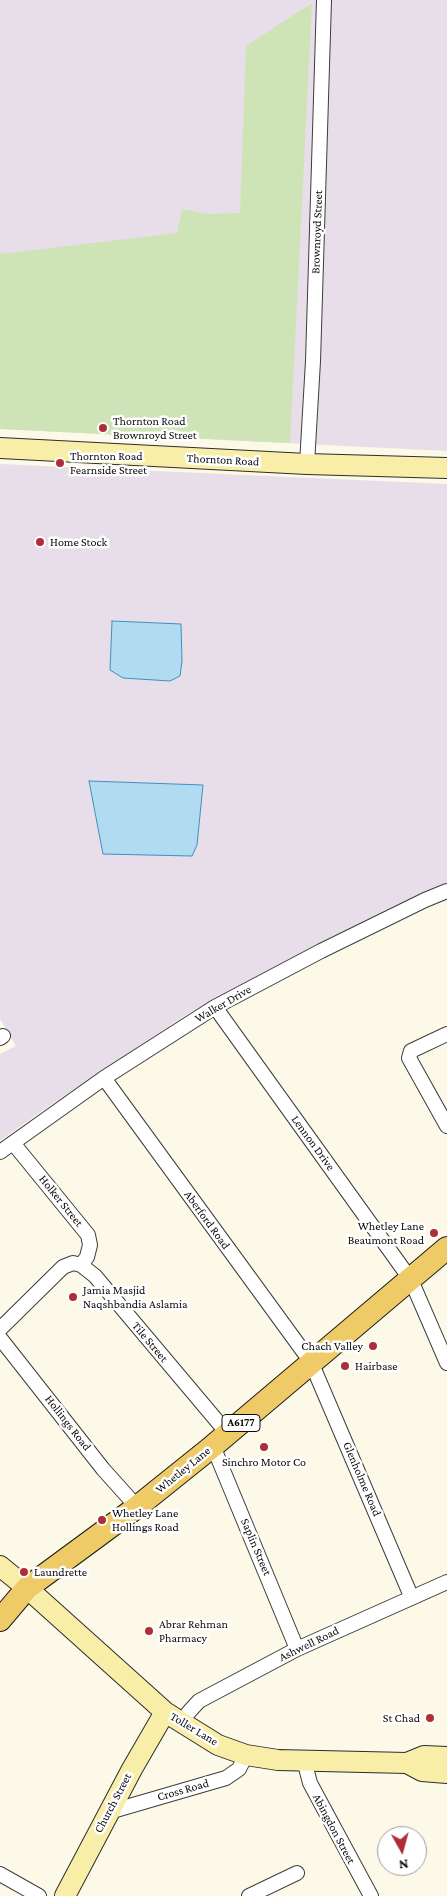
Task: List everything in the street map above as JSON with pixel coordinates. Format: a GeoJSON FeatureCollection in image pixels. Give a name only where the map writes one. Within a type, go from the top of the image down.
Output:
{"type":"FeatureCollection","features":[{"type":"Feature","properties":{"kind":"main road","name":"Thornton Road"},"geometry":{"type":"LineString","coordinates":[[0,448],[307,464],[447,468]]}},
{"type":"Feature","properties":{"kind":"main road","name":"Whetley Lane"},"geometry":{"type":"LineString","coordinates":[[27,1588],[137,1507],[220,1440],[447,1248]]}},
{"type":"Feature","properties":{"kind":"main road","name":"Toller Lane"},"geometry":{"type":"LineString","coordinates":[[0,1566],[166,1712],[182,1724],[218,1744],[246,1755],[278,1760],[407,1763],[424,1756],[447,1757]]}},
{"type":"Feature","properties":{"kind":"main road","name":"A6177"},"geometry":{"type":"LineString","coordinates":[[0,1620],[27,1588]]}},
{"type":"Feature","properties":{"kind":"main road","name":"Church Street"},"geometry":{"type":"LineString","coordinates":[[65,1896],[132,1769],[166,1712]]}},
{"type":"Feature","properties":{"kind":"main road"},"geometry":{"type":"LineString","coordinates":[[447,1757],[447,1773]]}},
{"type":"Feature","properties":{"kind":"main road","name":"Toller Lane"},"geometry":{"type":"LineString","coordinates":[[407,1763],[422,1771],[447,1773]]}},
{"type":"Feature","properties":{"kind":"street","name":"Brownroyd Street"},"geometry":{"type":"LineString","coordinates":[[307,464],[314,351],[324,0]]}},
{"type":"Feature","properties":{"kind":"street","name":"Walker Drive"},"geometry":{"type":"LineString","coordinates":[[0,1152],[104,1078],[215,1007],[321,951],[447,891]]}},
{"type":"Feature","properties":{"kind":"street","name":"Lennon Drive"},"geometry":{"type":"LineString","coordinates":[[215,1007],[411,1280],[447,1363]]}},
{"type":"Feature","properties":{"kind":"street"},"geometry":{"type":"LineString","coordinates":[[447,1034],[411,1052],[409,1058],[447,1126]]}},
{"type":"Feature","properties":{"kind":"street","name":"Aberford Road"},"geometry":{"type":"LineString","coordinates":[[104,1078],[311,1362]]}},
{"type":"Feature","properties":{"kind":"street","name":"Holker Street"},"geometry":{"type":"LineString","coordinates":[[13,1142],[88,1235],[90,1245],[88,1257],[81,1265]]}},
{"type":"Feature","properties":{"kind":"street"},"geometry":{"type":"LineString","coordinates":[[0,1329],[63,1267],[73,1263],[81,1265]]}},
{"type":"Feature","properties":{"kind":"street","name":"Tile Street"},"geometry":{"type":"LineString","coordinates":[[81,1265],[94,1276],[220,1440]]}},
{"type":"Feature","properties":{"kind":"street","name":"Hollings Road"},"geometry":{"type":"LineString","coordinates":[[0,1338],[103,1469],[137,1507]]}},
{"type":"Feature","properties":{"kind":"street","name":"Glenholme Road"},"geometry":{"type":"LineString","coordinates":[[311,1362],[411,1596]]}},
{"type":"Feature","properties":{"kind":"street","name":"Saplin Street"},"geometry":{"type":"LineString","coordinates":[[220,1440],[297,1649]]}},
{"type":"Feature","properties":{"kind":"street","name":"Ashwell Road"},"geometry":{"type":"LineString","coordinates":[[182,1724],[188,1713],[199,1701],[297,1649],[411,1596],[447,1582]]}},
{"type":"Feature","properties":{"kind":"street","name":"Cross Road"},"geometry":{"type":"LineString","coordinates":[[109,1812],[226,1778],[239,1769],[246,1755]]}},
{"type":"Feature","properties":{"kind":"street","name":"Abingdon Street"},"geometry":{"type":"LineString","coordinates":[[304,1760],[310,1783],[371,1896]]}},
{"type":"Feature","properties":{"kind":"street"},"geometry":{"type":"LineString","coordinates":[[249,1896],[298,1873]]}},
{"type":"Feature","properties":{"kind":"street"},"geometry":{"type":"LineString","coordinates":[[0,1874],[39,1896]]}},
{"type":"Feature","properties":{"kind":"shaded area"},"geometry":{"type":"Polygon","coordinates":[[[0,0],[447,0],[447,451],[0,429],[0,0]]]}},
{"type":"Feature","properties":{"kind":"shaded area"},"geometry":{"type":"Polygon","coordinates":[[[0,464],[447,484],[447,885],[331,937],[189,1013],[0,1141],[0,1054],[16,1046],[0,1019],[0,464]]]}},
{"type":"Feature","properties":{"kind":"green space"},"geometry":{"type":"Polygon","coordinates":[[[312,3],[290,443],[0,429],[0,254],[177,233],[182,209],[209,214],[240,213],[246,46],[312,3]]]}},
{"type":"Feature","properties":{"kind":"water"},"geometry":{"type":"Polygon","coordinates":[[[112,621],[181,624],[182,661],[180,676],[170,681],[123,678],[110,670],[112,621]]]}},
{"type":"Feature","properties":{"kind":"water"},"geometry":{"type":"Polygon","coordinates":[[[89,781],[203,785],[197,845],[192,856],[103,854],[89,781]]]}},
{"type":"Feature","properties":{"kind":"place","name":"Thornton Road Brownroyd Street"},"geometry":{"type":"Point","coordinates":[103,428]}},
{"type":"Feature","properties":{"kind":"place","name":"Thornton Road Fearnside Street"},"geometry":{"type":"Point","coordinates":[60,463]}},
{"type":"Feature","properties":{"kind":"place","name":"Home Stock"},"geometry":{"type":"Point","coordinates":[40,542]}},
{"type":"Feature","properties":{"kind":"place","name":"Whetley Lane Beaumont Road"},"geometry":{"type":"Point","coordinates":[434,1233]}},
{"type":"Feature","properties":{"kind":"place","name":"Jamia Masjid Naqshbandia Aslamia"},"geometry":{"type":"Point","coordinates":[73,1297]}},
{"type":"Feature","properties":{"kind":"place","name":"Chach Valley"},"geometry":{"type":"Point","coordinates":[373,1346]}},
{"type":"Feature","properties":{"kind":"place","name":"Hairbase"},"geometry":{"type":"Point","coordinates":[345,1366]}},
{"type":"Feature","properties":{"kind":"place","name":"Sinchro Motor Co"},"geometry":{"type":"Point","coordinates":[264,1447]}},
{"type":"Feature","properties":{"kind":"place","name":"Whetley Lane Hollings Road"},"geometry":{"type":"Point","coordinates":[102,1520]}},
{"type":"Feature","properties":{"kind":"place","name":"Laundrette"},"geometry":{"type":"Point","coordinates":[24,1572]}},
{"type":"Feature","properties":{"kind":"place","name":"Abrar Rehman Pharmacy"},"geometry":{"type":"Point","coordinates":[149,1631]}},
{"type":"Feature","properties":{"kind":"place","name":"St Chad"},"geometry":{"type":"Point","coordinates":[430,1718]}}]}
